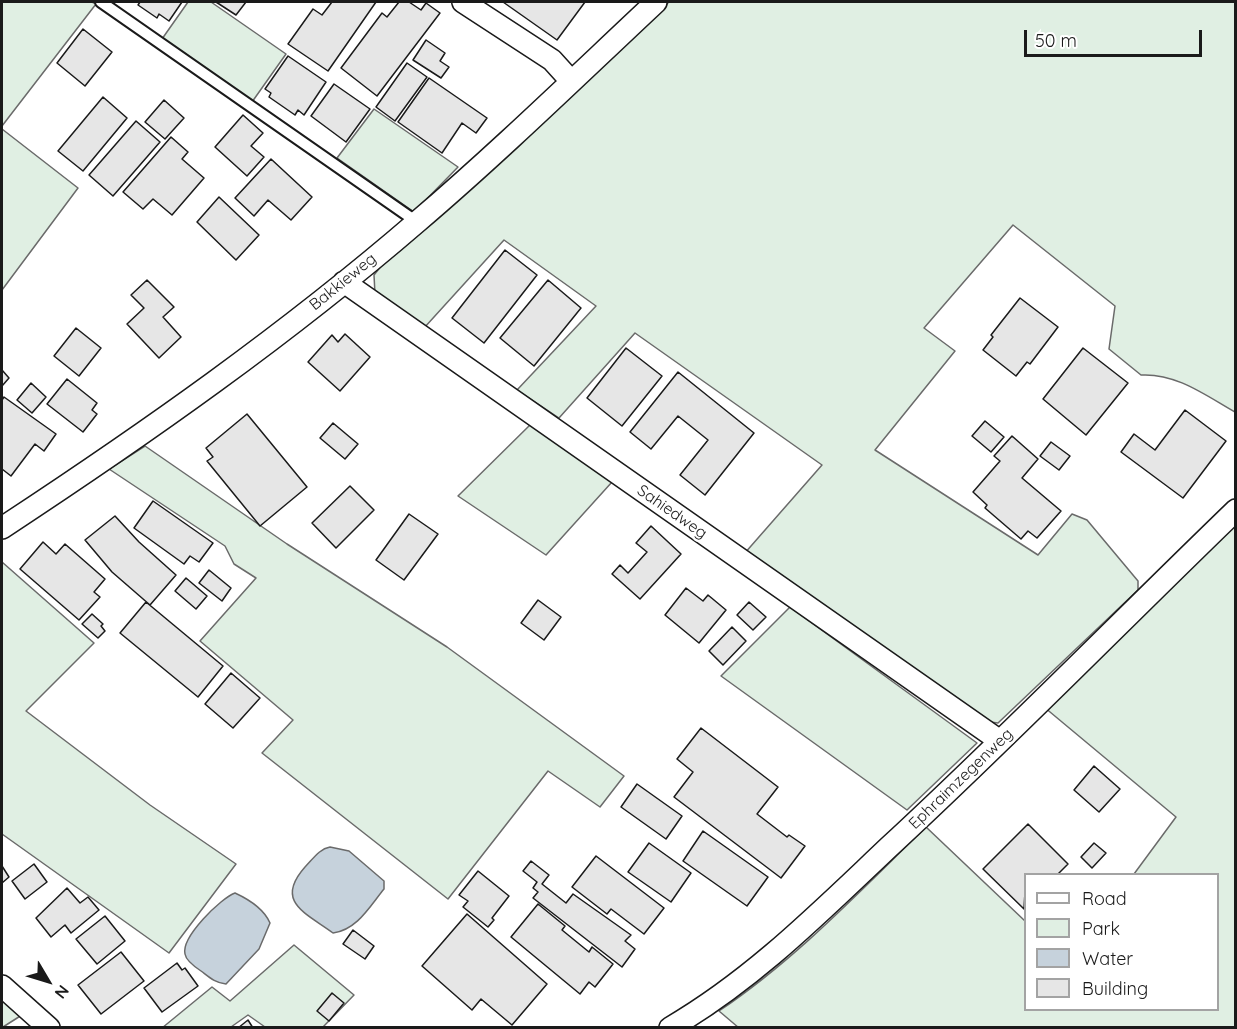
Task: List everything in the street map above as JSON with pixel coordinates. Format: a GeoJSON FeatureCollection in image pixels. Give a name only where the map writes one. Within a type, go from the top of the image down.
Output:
{"type":"FeatureCollection","features":[{"type":"Feature","properties":{"kind":"street"},"geometry":{"type":"LineString","coordinates":[[463,2],[552,60],[571,81]]}},
{"type":"Feature","properties":{"kind":"street","name":"Bakkieweg"},"geometry":{"type":"LineString","coordinates":[[5,518],[150,429],[344,282],[417,222],[656,2]]}},
{"type":"Feature","properties":{"kind":"street","name":"Sahiedweg"},"geometry":{"type":"LineString","coordinates":[[344,282],[1000,741]]}},
{"type":"Feature","properties":{"kind":"street","name":"Ephraimzegenweg"},"geometry":{"type":"LineString","coordinates":[[670,1028],[708,1005],[772,957],[1000,741],[1236,510]]}},
{"type":"Feature","properties":{"kind":"street"},"geometry":{"type":"LineString","coordinates":[[2,986],[49,1028]]}},
{"type":"Feature","properties":{"kind":"lane"},"geometry":{"type":"LineString","coordinates":[[101,2],[417,222]]}},
{"type":"Feature","properties":{"kind":"green space"},"geometry":{"type":"Polygon","coordinates":[[[2,2],[92,2],[96,4],[2,126],[2,2]]]}},
{"type":"Feature","properties":{"kind":"green space"},"geometry":{"type":"Polygon","coordinates":[[[188,2],[211,2],[286,54],[252,102],[162,39],[188,2]]]}},
{"type":"Feature","properties":{"kind":"green space"},"geometry":{"type":"Polygon","coordinates":[[[669,2],[1235,2],[1235,412],[1178,381],[1154,375],[1141,375],[1109,349],[1115,306],[1013,225],[924,328],[955,351],[875,450],[1038,555],[1072,514],[1087,520],[1138,581],[1138,590],[998,723],[990,722],[744,554],[822,465],[635,333],[559,418],[517,390],[596,306],[504,240],[424,328],[375,294],[374,275],[382,265],[669,2]]]}},
{"type":"Feature","properties":{"kind":"green space"},"geometry":{"type":"Polygon","coordinates":[[[374,109],[458,167],[414,212],[337,158],[374,109]]]}},
{"type":"Feature","properties":{"kind":"green space"},"geometry":{"type":"Polygon","coordinates":[[[2,129],[78,188],[2,290],[2,129]]]}},
{"type":"Feature","properties":{"kind":"green space"},"geometry":{"type":"Polygon","coordinates":[[[531,424],[612,482],[546,555],[458,496],[531,424]]]}},
{"type":"Feature","properties":{"kind":"green space"},"geometry":{"type":"Polygon","coordinates":[[[145,446],[287,544],[447,647],[624,776],[600,807],[548,771],[448,899],[262,753],[293,720],[200,641],[256,578],[234,564],[225,546],[109,469],[145,446]]]}},
{"type":"Feature","properties":{"kind":"green space"},"geometry":{"type":"Polygon","coordinates":[[[1235,524],[1235,1027],[739,1028],[719,1011],[801,947],[926,827],[1024,920],[1024,1011],[1219,1011],[1219,873],[1135,873],[1176,817],[1044,707],[1235,524]]]}},
{"type":"Feature","properties":{"kind":"green space"},"geometry":{"type":"Polygon","coordinates":[[[2,562],[94,643],[26,711],[150,805],[236,864],[169,953],[2,834],[2,562]]]}},
{"type":"Feature","properties":{"kind":"green space"},"geometry":{"type":"Polygon","coordinates":[[[790,607],[977,743],[907,810],[721,676],[790,607]]]}},
{"type":"Feature","properties":{"kind":"green space"},"geometry":{"type":"Polygon","coordinates":[[[294,945],[354,995],[323,1027],[265,1027],[248,1015],[231,1027],[162,1028],[212,987],[230,1001],[294,945]]]}},
{"type":"Feature","properties":{"kind":"green space"},"geometry":{"type":"Polygon","coordinates":[[[2,993],[25,1013],[3,1027],[2,1027],[2,993]]]}},
{"type":"Feature","properties":{"kind":"water"},"geometry":{"type":"Polygon","coordinates":[[[330,847],[349,851],[384,881],[384,889],[362,916],[349,927],[333,933],[297,906],[292,889],[305,867],[319,852],[330,847]]]}},
{"type":"Feature","properties":{"kind":"water"},"geometry":{"type":"Polygon","coordinates":[[[235,893],[255,905],[270,923],[259,949],[226,984],[212,979],[191,964],[186,957],[185,947],[203,919],[221,902],[235,893]]]}},
{"type":"Feature","properties":{"kind":"building"},"geometry":{"type":"Polygon","coordinates":[[[140,2],[182,2],[169,21],[159,14],[157,18],[138,5],[140,2]]]}},
{"type":"Feature","properties":{"kind":"building"},"geometry":{"type":"Polygon","coordinates":[[[216,2],[246,2],[236,15],[216,2]]]}},
{"type":"Feature","properties":{"kind":"building"},"geometry":{"type":"Polygon","coordinates":[[[332,2],[376,2],[328,71],[288,44],[313,9],[322,15],[332,2]]]}},
{"type":"Feature","properties":{"kind":"building"},"geometry":{"type":"Polygon","coordinates":[[[399,2],[409,2],[421,10],[426,3],[440,13],[377,96],[341,68],[382,13],[387,17],[399,2]]]}},
{"type":"Feature","properties":{"kind":"building"},"geometry":{"type":"Polygon","coordinates":[[[503,2],[585,2],[557,40],[503,2]]]}},
{"type":"Feature","properties":{"kind":"building"},"geometry":{"type":"Polygon","coordinates":[[[83,29],[112,52],[85,86],[57,63],[83,29]]]}},
{"type":"Feature","properties":{"kind":"building"},"geometry":{"type":"Polygon","coordinates":[[[426,40],[445,53],[440,61],[449,67],[441,78],[413,60],[426,40]]]}},
{"type":"Feature","properties":{"kind":"building"},"geometry":{"type":"Polygon","coordinates":[[[288,56],[326,82],[304,115],[298,110],[295,115],[269,97],[271,93],[265,89],[288,56]]]}},
{"type":"Feature","properties":{"kind":"building"},"geometry":{"type":"Polygon","coordinates":[[[407,63],[427,77],[395,121],[376,107],[407,63]]]}},
{"type":"Feature","properties":{"kind":"building"},"geometry":{"type":"Polygon","coordinates":[[[429,78],[487,118],[476,133],[462,123],[442,153],[398,122],[429,78]]]}},
{"type":"Feature","properties":{"kind":"building"},"geometry":{"type":"Polygon","coordinates":[[[334,84],[370,109],[346,142],[311,116],[334,84]]]}},
{"type":"Feature","properties":{"kind":"building"},"geometry":{"type":"Polygon","coordinates":[[[103,97],[127,118],[83,171],[58,151],[103,97]]]}},
{"type":"Feature","properties":{"kind":"building"},"geometry":{"type":"Polygon","coordinates":[[[164,100],[184,118],[165,139],[145,122],[164,100]]]}},
{"type":"Feature","properties":{"kind":"building"},"geometry":{"type":"Polygon","coordinates":[[[243,115],[263,133],[251,146],[264,157],[247,176],[215,147],[243,115]]]}},
{"type":"Feature","properties":{"kind":"building"},"geometry":{"type":"Polygon","coordinates":[[[136,121],[160,142],[113,196],[89,175],[136,121]]]}},
{"type":"Feature","properties":{"kind":"building"},"geometry":{"type":"Polygon","coordinates":[[[171,137],[188,152],[182,159],[204,178],[172,215],[153,199],[143,209],[123,192],[171,137]]]}},
{"type":"Feature","properties":{"kind":"building"},"geometry":{"type":"Polygon","coordinates":[[[271,159],[312,197],[291,220],[268,200],[254,216],[235,198],[271,159]]]}},
{"type":"Feature","properties":{"kind":"building"},"geometry":{"type":"Polygon","coordinates":[[[219,197],[259,235],[236,260],[197,222],[219,197]]]}},
{"type":"Feature","properties":{"kind":"building"},"geometry":{"type":"Polygon","coordinates":[[[505,250],[537,275],[484,343],[452,318],[505,250]]]}},
{"type":"Feature","properties":{"kind":"building"},"geometry":{"type":"Polygon","coordinates":[[[147,280],[174,307],[163,317],[181,337],[159,358],[127,324],[144,308],[131,295],[147,280]]]}},
{"type":"Feature","properties":{"kind":"building"},"geometry":{"type":"Polygon","coordinates":[[[548,280],[581,308],[534,366],[500,338],[548,280]]]}},
{"type":"Feature","properties":{"kind":"building"},"geometry":{"type":"Polygon","coordinates":[[[1020,298],[1058,327],[1030,364],[1027,362],[1016,376],[983,350],[993,337],[991,335],[1020,298]]]}},
{"type":"Feature","properties":{"kind":"building"},"geometry":{"type":"Polygon","coordinates":[[[76,328],[101,348],[79,376],[54,356],[76,328]]]}},
{"type":"Feature","properties":{"kind":"building"},"geometry":{"type":"Polygon","coordinates":[[[345,334],[370,357],[340,391],[308,362],[332,335],[338,342],[345,334]]]}},
{"type":"Feature","properties":{"kind":"building"},"geometry":{"type":"Polygon","coordinates":[[[626,348],[662,376],[622,426],[587,398],[626,348]]]}},
{"type":"Feature","properties":{"kind":"building"},"geometry":{"type":"Polygon","coordinates":[[[1083,348],[1128,383],[1086,435],[1043,399],[1083,348]]]}},
{"type":"Feature","properties":{"kind":"building"},"geometry":{"type":"Polygon","coordinates":[[[2,370],[9,378],[2,386],[2,370]]]}},
{"type":"Feature","properties":{"kind":"building"},"geometry":{"type":"Polygon","coordinates":[[[678,372],[754,433],[705,495],[680,475],[708,440],[678,416],[651,449],[630,432],[678,372]]]}},
{"type":"Feature","properties":{"kind":"building"},"geometry":{"type":"Polygon","coordinates":[[[67,379],[97,403],[92,410],[97,414],[83,432],[47,404],[67,379]]]}},
{"type":"Feature","properties":{"kind":"building"},"geometry":{"type":"Polygon","coordinates":[[[31,383],[46,397],[32,413],[17,400],[31,383]]]}},
{"type":"Feature","properties":{"kind":"building"},"geometry":{"type":"Polygon","coordinates":[[[4,397],[56,434],[44,451],[35,444],[11,476],[2,469],[2,400],[4,397]]]}},
{"type":"Feature","properties":{"kind":"building"},"geometry":{"type":"Polygon","coordinates":[[[1185,410],[1226,441],[1183,498],[1121,452],[1134,434],[1155,450],[1185,410]]]}},
{"type":"Feature","properties":{"kind":"building"},"geometry":{"type":"Polygon","coordinates":[[[247,414],[307,487],[260,526],[207,461],[213,457],[206,448],[247,414]]]}},
{"type":"Feature","properties":{"kind":"building"},"geometry":{"type":"Polygon","coordinates":[[[985,421],[1004,437],[991,452],[972,436],[985,421]]]}},
{"type":"Feature","properties":{"kind":"building"},"geometry":{"type":"Polygon","coordinates":[[[333,423],[358,444],[345,459],[320,438],[333,423]]]}},
{"type":"Feature","properties":{"kind":"building"},"geometry":{"type":"Polygon","coordinates":[[[1012,436],[1038,459],[1022,478],[1061,511],[1037,538],[1028,531],[1021,539],[985,508],[987,505],[973,492],[1000,461],[994,456],[1012,436]]]}},
{"type":"Feature","properties":{"kind":"building"},"geometry":{"type":"Polygon","coordinates":[[[1051,442],[1070,456],[1059,470],[1040,456],[1051,442]]]}},
{"type":"Feature","properties":{"kind":"building"},"geometry":{"type":"Polygon","coordinates":[[[350,486],[374,510],[336,548],[312,523],[350,486]]]}},
{"type":"Feature","properties":{"kind":"building"},"geometry":{"type":"Polygon","coordinates":[[[153,501],[213,543],[199,562],[190,556],[184,564],[134,528],[153,501]]]}},
{"type":"Feature","properties":{"kind":"building"},"geometry":{"type":"Polygon","coordinates":[[[409,514],[438,534],[404,580],[376,560],[409,514]]]}},
{"type":"Feature","properties":{"kind":"building"},"geometry":{"type":"Polygon","coordinates":[[[115,516],[139,542],[176,575],[150,605],[112,572],[85,540],[115,516]]]}},
{"type":"Feature","properties":{"kind":"building"},"geometry":{"type":"Polygon","coordinates":[[[651,526],[681,554],[640,599],[612,574],[620,565],[628,573],[647,552],[636,543],[651,526]]]}},
{"type":"Feature","properties":{"kind":"building"},"geometry":{"type":"Polygon","coordinates":[[[43,542],[56,554],[65,544],[105,579],[94,592],[100,597],[79,620],[20,569],[43,542]]]}},
{"type":"Feature","properties":{"kind":"building"},"geometry":{"type":"Polygon","coordinates":[[[209,570],[231,588],[222,601],[199,583],[209,570]]]}},
{"type":"Feature","properties":{"kind":"building"},"geometry":{"type":"Polygon","coordinates":[[[186,578],[207,596],[196,609],[175,591],[186,578]]]}},
{"type":"Feature","properties":{"kind":"building"},"geometry":{"type":"Polygon","coordinates":[[[686,588],[703,601],[708,595],[726,610],[699,643],[665,615],[686,588]]]}},
{"type":"Feature","properties":{"kind":"building"},"geometry":{"type":"Polygon","coordinates":[[[538,600],[561,617],[544,640],[521,623],[538,600]]]}},
{"type":"Feature","properties":{"kind":"building"},"geometry":{"type":"Polygon","coordinates":[[[146,602],[223,666],[198,697],[120,633],[146,602]]]}},
{"type":"Feature","properties":{"kind":"building"},"geometry":{"type":"Polygon","coordinates":[[[749,602],[766,617],[753,630],[737,615],[749,602]]]}},
{"type":"Feature","properties":{"kind":"building"},"geometry":{"type":"Polygon","coordinates":[[[92,614],[103,624],[101,626],[105,631],[98,638],[82,624],[92,614]]]}},
{"type":"Feature","properties":{"kind":"building"},"geometry":{"type":"Polygon","coordinates":[[[732,627],[746,641],[723,665],[709,651],[732,627]]]}},
{"type":"Feature","properties":{"kind":"building"},"geometry":{"type":"Polygon","coordinates":[[[231,673],[260,698],[233,728],[205,704],[231,673]]]}},
{"type":"Feature","properties":{"kind":"building"},"geometry":{"type":"Polygon","coordinates":[[[701,728],[778,787],[757,814],[787,837],[789,835],[805,846],[781,878],[674,797],[693,772],[677,759],[701,728]]]}},
{"type":"Feature","properties":{"kind":"building"},"geometry":{"type":"Polygon","coordinates":[[[1094,766],[1120,789],[1099,812],[1074,790],[1094,766]]]}},
{"type":"Feature","properties":{"kind":"building"},"geometry":{"type":"Polygon","coordinates":[[[637,784],[682,816],[666,839],[621,807],[637,784]]]}},
{"type":"Feature","properties":{"kind":"building"},"geometry":{"type":"Polygon","coordinates":[[[1028,824],[1068,864],[1059,873],[1024,873],[1024,909],[983,869],[1028,824]]]}},
{"type":"Feature","properties":{"kind":"building"},"geometry":{"type":"Polygon","coordinates":[[[703,831],[768,877],[747,906],[683,861],[703,831]]]}},
{"type":"Feature","properties":{"kind":"building"},"geometry":{"type":"Polygon","coordinates":[[[649,843],[691,873],[671,902],[628,872],[649,843]]]}},
{"type":"Feature","properties":{"kind":"building"},"geometry":{"type":"Polygon","coordinates":[[[1094,843],[1106,853],[1092,868],[1081,857],[1094,843]]]}},
{"type":"Feature","properties":{"kind":"building"},"geometry":{"type":"Polygon","coordinates":[[[596,856],[664,908],[644,934],[611,909],[607,914],[572,887],[596,856]]]}},
{"type":"Feature","properties":{"kind":"building"},"geometry":{"type":"Polygon","coordinates":[[[531,861],[549,875],[542,884],[566,903],[573,894],[631,935],[625,941],[635,949],[622,967],[533,898],[538,892],[533,888],[537,882],[523,871],[531,861]]]}},
{"type":"Feature","properties":{"kind":"building"},"geometry":{"type":"Polygon","coordinates":[[[34,864],[47,882],[25,899],[12,881],[34,864]]]}},
{"type":"Feature","properties":{"kind":"building"},"geometry":{"type":"Polygon","coordinates":[[[2,866],[9,877],[2,883],[2,866]]]}},
{"type":"Feature","properties":{"kind":"building"},"geometry":{"type":"Polygon","coordinates":[[[478,871],[509,896],[488,927],[463,907],[468,901],[459,895],[478,871]]]}},
{"type":"Feature","properties":{"kind":"building"},"geometry":{"type":"Polygon","coordinates":[[[67,888],[80,903],[88,897],[99,910],[71,933],[65,925],[51,937],[36,918],[67,888]]]}},
{"type":"Feature","properties":{"kind":"building"},"geometry":{"type":"Polygon","coordinates":[[[538,904],[565,926],[562,930],[589,952],[592,947],[613,964],[595,987],[589,982],[580,994],[511,937],[538,904]]]}},
{"type":"Feature","properties":{"kind":"building"},"geometry":{"type":"Polygon","coordinates":[[[467,914],[547,984],[512,1025],[481,999],[472,1010],[422,966],[467,914]]]}},
{"type":"Feature","properties":{"kind":"building"},"geometry":{"type":"Polygon","coordinates":[[[105,916],[125,941],[97,964],[76,939],[105,916]]]}},
{"type":"Feature","properties":{"kind":"building"},"geometry":{"type":"Polygon","coordinates":[[[353,930],[374,946],[365,959],[343,944],[353,930]]]}},
{"type":"Feature","properties":{"kind":"building"},"geometry":{"type":"Polygon","coordinates":[[[121,952],[144,981],[101,1014],[78,985],[121,952]]]}},
{"type":"Feature","properties":{"kind":"building"},"geometry":{"type":"Polygon","coordinates":[[[177,963],[182,970],[185,968],[198,986],[162,1012],[144,988],[177,963]]]}},
{"type":"Feature","properties":{"kind":"building"},"geometry":{"type":"Polygon","coordinates":[[[332,993],[344,1003],[329,1021],[317,1011],[332,993]]]}},
{"type":"Feature","properties":{"kind":"building"},"geometry":{"type":"Polygon","coordinates":[[[248,1020],[253,1028],[238,1028],[248,1020]]]}}]}
